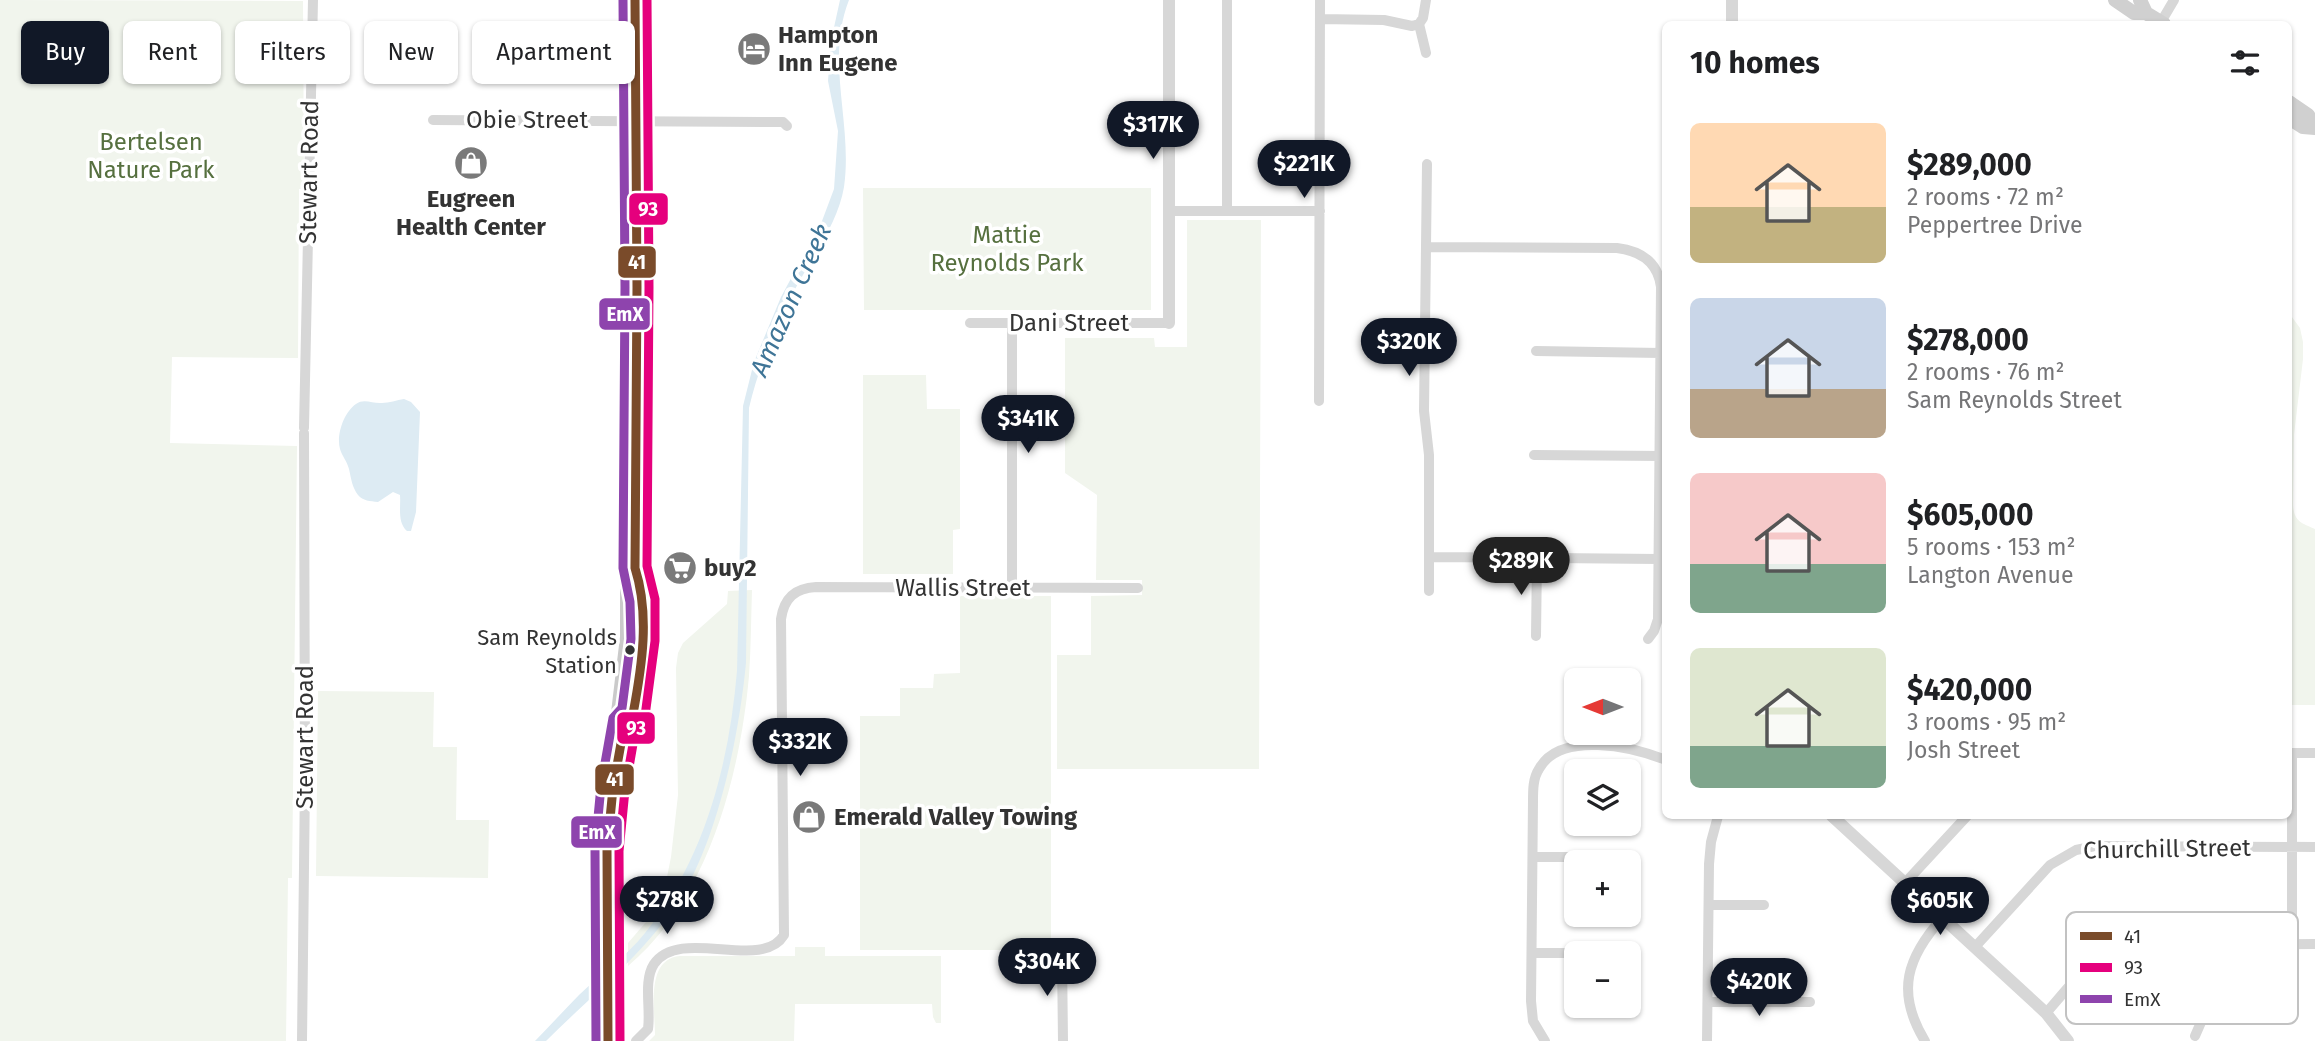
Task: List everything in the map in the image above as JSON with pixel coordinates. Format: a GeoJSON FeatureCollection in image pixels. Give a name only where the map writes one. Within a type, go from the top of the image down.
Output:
{"type":"FeatureCollection","features":[{"type":"Feature","properties":{"kind":"main road"},"geometry":{"type":"LineString","coordinates":[[608,1041],[608,828],[625,721],[634,714],[641,648],[642,585],[635,568],[635,0]]}},
{"type":"Feature","properties":{"kind":"main road"},"geometry":{"type":"LineString","coordinates":[[2115,0],[2134,13],[2143,6],[2161,21]]}},
{"type":"Feature","properties":{"kind":"main road"},"geometry":{"type":"LineString","coordinates":[[2292,104],[2308,115],[2315,127]]}},
{"type":"Feature","properties":{"kind":"main road"},"geometry":{"type":"LineString","coordinates":[[2292,120],[2302,127],[2315,127]]}},
{"type":"Feature","properties":{"kind":"street","name":"Stewart Road"},"geometry":{"type":"LineString","coordinates":[[302,1041],[306,779],[304,430],[313,0]]}},
{"type":"Feature","properties":{"kind":"street"},"geometry":{"type":"LineString","coordinates":[[1169,0],[1169,323]]}},
{"type":"Feature","properties":{"kind":"street"},"geometry":{"type":"LineString","coordinates":[[1227,0],[1227,211]]}},
{"type":"Feature","properties":{"kind":"street"},"geometry":{"type":"LineString","coordinates":[[1320,0],[1320,401]]}},
{"type":"Feature","properties":{"kind":"street"},"geometry":{"type":"LineString","coordinates":[[1320,19],[1378,19],[1412,26],[1419,24],[1423,18],[1426,0]]}},
{"type":"Feature","properties":{"kind":"street"},"geometry":{"type":"LineString","coordinates":[[1732,0],[1732,21]]}},
{"type":"Feature","properties":{"kind":"street"},"geometry":{"type":"LineString","coordinates":[[2164,21],[2174,0]]}},
{"type":"Feature","properties":{"kind":"street"},"geometry":{"type":"LineString","coordinates":[[1419,24],[1426,53]]}},
{"type":"Feature","properties":{"kind":"street","name":"Obie Street"},"geometry":{"type":"LineString","coordinates":[[433,120],[783,122],[787,126]]}},
{"type":"Feature","properties":{"kind":"street"},"geometry":{"type":"LineString","coordinates":[[1427,164],[1424,411],[1429,455],[1429,592]]}},
{"type":"Feature","properties":{"kind":"street"},"geometry":{"type":"LineString","coordinates":[[1169,211],[1320,211]]}},
{"type":"Feature","properties":{"kind":"street"},"geometry":{"type":"LineString","coordinates":[[1426,247],[1617,248],[1639,253],[1653,264],[1660,278],[1662,404]]}},
{"type":"Feature","properties":{"kind":"street","name":"Dani Street"},"geometry":{"type":"LineString","coordinates":[[970,323],[1169,323]]}},
{"type":"Feature","properties":{"kind":"street"},"geometry":{"type":"LineString","coordinates":[[1012,323],[1012,588]]}},
{"type":"Feature","properties":{"kind":"street"},"geometry":{"type":"LineString","coordinates":[[1536,351],[1661,353]]}},
{"type":"Feature","properties":{"kind":"street"},"geometry":{"type":"LineString","coordinates":[[1534,455],[1662,456]]}},
{"type":"Feature","properties":{"kind":"street"},"geometry":{"type":"LineString","coordinates":[[1648,639],[1658,620],[1662,482]]}},
{"type":"Feature","properties":{"kind":"street"},"geometry":{"type":"LineString","coordinates":[[1429,557],[1659,559]]}},
{"type":"Feature","properties":{"kind":"street"},"geometry":{"type":"LineString","coordinates":[[1536,636],[1537,558]]}},
{"type":"Feature","properties":{"kind":"street","name":"Wallis Street"},"geometry":{"type":"LineString","coordinates":[[636,1041],[648,1028],[651,973],[660,958],[681,949],[766,949],[780,942],[784,935],[781,619],[782,610],[790,596],[806,587],[1138,588]]}},
{"type":"Feature","properties":{"kind":"street"},"geometry":{"type":"LineString","coordinates":[[1545,1041],[1536,1030],[1531,1011],[1535,780],[1540,766],[1555,752],[1579,746],[1627,748],[1662,759]]}},
{"type":"Feature","properties":{"kind":"street"},"geometry":{"type":"LineString","coordinates":[[2292,753],[2315,753]]}},
{"type":"Feature","properties":{"kind":"street"},"geometry":{"type":"LineString","coordinates":[[1707,1041],[1711,842],[1716,819]]}},
{"type":"Feature","properties":{"kind":"street"},"geometry":{"type":"LineString","coordinates":[[1835,819],[2046,1013],[2068,1041]]}},
{"type":"Feature","properties":{"kind":"street"},"geometry":{"type":"LineString","coordinates":[[1905,883],[1964,819]]}},
{"type":"Feature","properties":{"kind":"street"},"geometry":{"type":"LineString","coordinates":[[2292,819],[2292,912]]}},
{"type":"Feature","properties":{"kind":"street","name":"Churchill Street"},"geometry":{"type":"LineString","coordinates":[[1975,947],[2050,865],[2076,850],[2095,846],[2315,847]]}},
{"type":"Feature","properties":{"kind":"street"},"geometry":{"type":"LineString","coordinates":[[1533,857],[1564,857]]}},
{"type":"Feature","properties":{"kind":"street"},"geometry":{"type":"LineString","coordinates":[[1709,905],[1763,905]]}},
{"type":"Feature","properties":{"kind":"street"},"geometry":{"type":"LineString","coordinates":[[1924,1041],[1909,1006],[1908,977],[1917,949],[1943,917]]}},
{"type":"Feature","properties":{"kind":"street"},"geometry":{"type":"LineString","coordinates":[[1532,953],[1564,953]]}},
{"type":"Feature","properties":{"kind":"street"},"geometry":{"type":"LineString","coordinates":[[1062,956],[1063,1041]]}},
{"type":"Feature","properties":{"kind":"street"},"geometry":{"type":"LineString","coordinates":[[2046,1013],[2066,992]]}},
{"type":"Feature","properties":{"kind":"street"},"geometry":{"type":"LineString","coordinates":[[1708,1002],[1810,1002]]}},
{"type":"Feature","properties":{"kind":"street"},"geometry":{"type":"LineString","coordinates":[[2195,1035],[2200,1024]]}},
{"type":"Feature","properties":{"kind":"green space","name":"Bertelsen Nature Park"},"geometry":{"type":"Polygon","coordinates":[[[0,0],[303,1],[303,21],[235,21],[235,84],[303,84],[304,189],[299,189],[298,358],[172,357],[170,443],[297,446],[292,878],[288,878],[286,1041],[0,1041],[0,0]]]}},
{"type":"Feature","properties":{"kind":"green space","name":"Mattie Reynolds Park"},"geometry":{"type":"Polygon","coordinates":[[[863,188],[1151,188],[1151,310],[864,310],[863,188]]]}},
{"type":"Feature","properties":{"kind":"green space"},"geometry":{"type":"Polygon","coordinates":[[[1187,220],[1261,220],[1259,769],[1057,769],[1057,655],[1091,655],[1091,596],[1142,595],[1142,580],[1096,580],[1097,495],[1065,473],[1065,338],[1154,338],[1155,347],[1187,347],[1187,220]]]}},
{"type":"Feature","properties":{"kind":"green space"},"geometry":{"type":"Polygon","coordinates":[[[2292,317],[2300,328],[2303,342],[2294,435],[2293,505],[2299,521],[2315,529],[2315,705],[2292,705],[2292,317]]]}},
{"type":"Feature","properties":{"kind":"green space"},"geometry":{"type":"Polygon","coordinates":[[[863,375],[926,375],[927,409],[960,409],[960,529],[953,530],[953,574],[863,574],[863,375]]]}},
{"type":"Feature","properties":{"kind":"green space"},"geometry":{"type":"Polygon","coordinates":[[[752,590],[750,665],[738,754],[728,794],[699,871],[679,906],[656,938],[628,966],[628,943],[658,908],[663,897],[671,857],[678,795],[678,653],[683,643],[727,604],[728,591],[752,590]]]}},
{"type":"Feature","properties":{"kind":"green space"},"geometry":{"type":"Polygon","coordinates":[[[960,596],[1051,596],[1051,950],[860,950],[860,716],[900,716],[900,688],[933,688],[934,674],[960,673],[960,596]]]}},
{"type":"Feature","properties":{"kind":"green space"},"geometry":{"type":"Polygon","coordinates":[[[318,691],[434,692],[433,747],[457,747],[456,820],[489,820],[488,878],[316,876],[318,691]]]}},
{"type":"Feature","properties":{"kind":"green space"},"geometry":{"type":"Polygon","coordinates":[[[795,947],[825,947],[825,956],[941,956],[941,1023],[936,1023],[933,1017],[932,1004],[795,1004],[794,1041],[649,1041],[655,1035],[654,987],[661,966],[669,959],[680,956],[795,956],[795,947]]]}},
{"type":"Feature","properties":{"kind":"shaded area"},"geometry":{"type":"Polygon","coordinates":[[[840,0],[849,0],[839,46],[846,163],[844,187],[830,228],[793,293],[774,335],[749,408],[746,663],[732,754],[715,818],[692,877],[678,902],[649,940],[546,1041],[535,1041],[579,995],[638,942],[666,904],[684,874],[698,842],[720,775],[728,741],[737,671],[743,406],[754,362],[781,297],[822,221],[834,189],[838,131],[828,81],[831,41],[840,0]]]}},
{"type":"Feature","properties":{"kind":"shaded area"},"geometry":{"type":"Polygon","coordinates":[[[404,399],[420,412],[416,512],[411,531],[407,531],[402,523],[400,495],[393,492],[378,502],[364,500],[358,495],[339,443],[345,418],[356,404],[362,401],[385,403],[404,399]]]}},
{"type":"Feature","properties":{"kind":"transit line","name":"EmX"},"geometry":{"type":"LineString","coordinates":[[596,1041],[595,849],[601,786],[613,718],[622,708],[631,639],[630,602],[623,568],[623,0]]}},
{"type":"Feature","properties":{"kind":"transit line","name":"41"},"geometry":{"type":"LineString","coordinates":[[608,1041],[607,850],[613,788],[625,721],[633,714],[643,641],[642,604],[635,568],[635,0]]}},
{"type":"Feature","properties":{"kind":"transit line","name":"93"},"geometry":{"type":"LineString","coordinates":[[620,1041],[619,851],[625,790],[636,727],[645,716],[655,641],[655,599],[647,566],[647,0]]}},
{"type":"Feature","properties":{"kind":"place","name":"Hampton Inn Eugene"},"geometry":{"type":"Point","coordinates":[754,49]}},
{"type":"Feature","properties":{"kind":"place","name":"Eugreen Health Center"},"geometry":{"type":"Point","coordinates":[471,163]}},
{"type":"Feature","properties":{"kind":"place","name":"buy2"},"geometry":{"type":"Point","coordinates":[680,568]}},
{"type":"Feature","properties":{"kind":"place","name":"Sam Reynolds Station"},"geometry":{"type":"Point","coordinates":[630,650]}},
{"type":"Feature","properties":{"kind":"place","name":"Emerald Valley Towing"},"geometry":{"type":"Point","coordinates":[809,817]}},
{"type":"Feature","properties":{"kind":"water label","name":"Amazon Creek"},"geometry":{"type":"Point","coordinates":[791,300]}}]}
